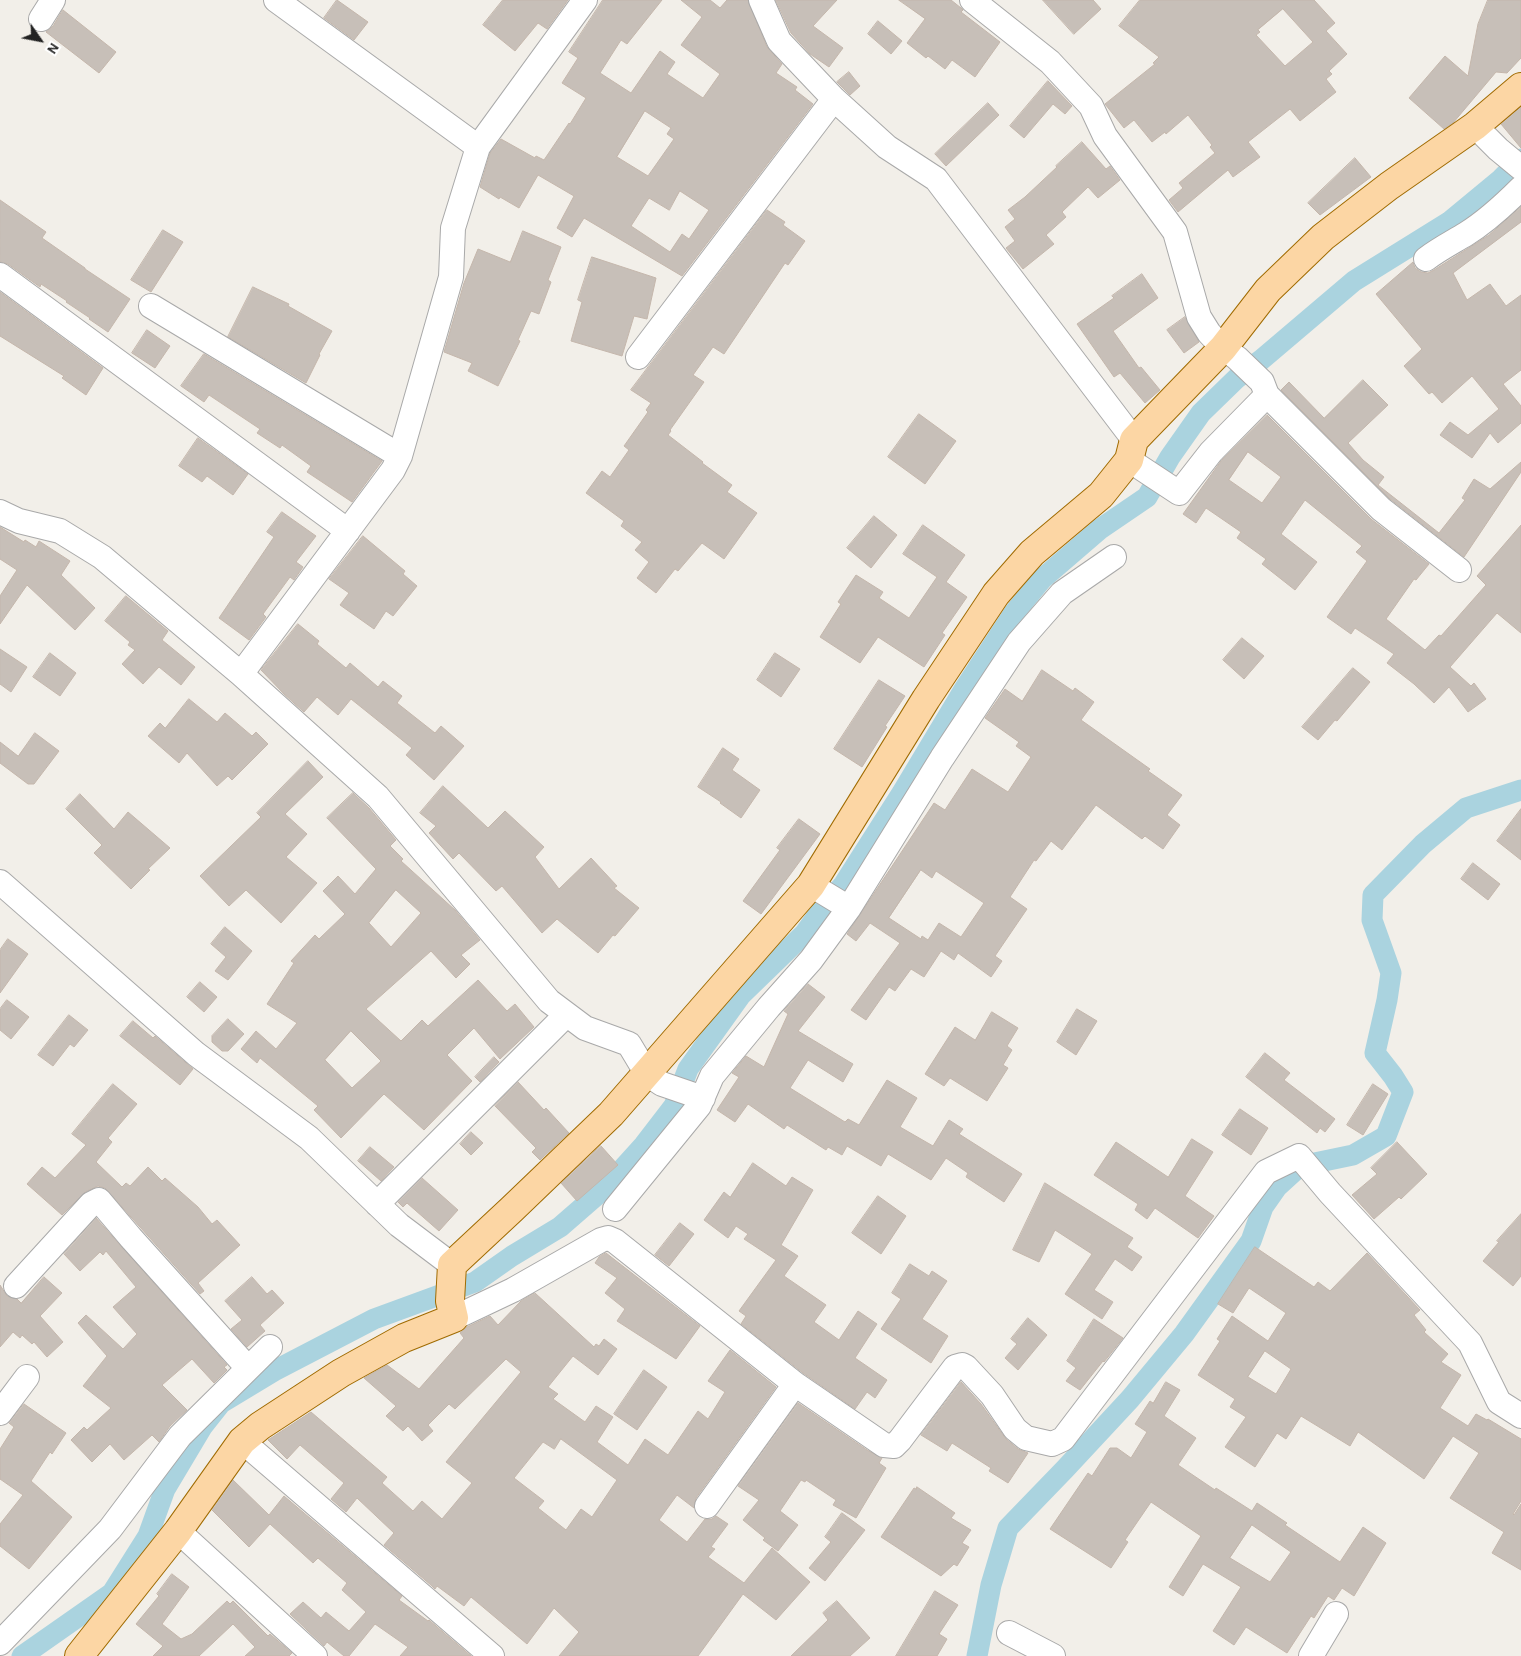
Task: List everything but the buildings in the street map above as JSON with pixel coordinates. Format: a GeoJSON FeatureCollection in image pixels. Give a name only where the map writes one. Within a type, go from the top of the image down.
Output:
{"type":"FeatureCollection","features":[{"type":"Feature","properties":{"kind":"main road"},"geometry":{"type":"LineString","coordinates":[[79,1656],[178,1531],[242,1441],[260,1426],[341,1373],[404,1338],[452,1290],[512,1209],[611,1114],[654,1079],[818,889],[926,699],[996,594],[1032,553],[1100,495],[1230,353],[1268,290],[1323,237],[1389,186],[1475,126],[1521,87]]}},
{"type":"Feature","properties":{"kind":"street"},"geometry":{"type":"LineString","coordinates":[[276,0],[478,147]]}},
{"type":"Feature","properties":{"kind":"street"},"geometry":{"type":"LineString","coordinates":[[241,674],[393,470],[400,456],[451,277],[453,228],[478,147],[585,0]]}},
{"type":"Feature","properties":{"kind":"street"},"geometry":{"type":"LineString","coordinates":[[761,0],[779,41],[834,99],[888,147],[936,179],[1135,456],[1179,493],[1210,452],[1264,388]]}},
{"type":"Feature","properties":{"kind":"street"},"geometry":{"type":"LineString","coordinates":[[972,0],[1050,62],[1091,106],[1105,136],[1175,232],[1199,317],[1209,333],[1381,509],[1459,570]]}},
{"type":"Feature","properties":{"kind":"street"},"geometry":{"type":"LineString","coordinates":[[638,357],[834,99]]}},
{"type":"Feature","properties":{"kind":"street"},"geometry":{"type":"LineString","coordinates":[[1475,126],[1521,168]]}},
{"type":"Feature","properties":{"kind":"street"},"geometry":{"type":"LineString","coordinates":[[1426,259],[1501,208],[1521,188]]}},
{"type":"Feature","properties":{"kind":"street"},"geometry":{"type":"LineString","coordinates":[[0,275],[348,531]]}},
{"type":"Feature","properties":{"kind":"street"},"geometry":{"type":"LineString","coordinates":[[151,306],[400,456]]}},
{"type":"Feature","properties":{"kind":"street"},"geometry":{"type":"LineString","coordinates":[[0,512],[19,521],[60,531],[102,557],[241,674],[378,797],[549,1001],[585,1028],[629,1044],[654,1079],[698,1097]]}},
{"type":"Feature","properties":{"kind":"street"},"geometry":{"type":"LineString","coordinates":[[615,1209],[699,1106],[698,1097],[712,1076],[811,960],[849,908],[942,758],[1018,642],[1062,593],[1114,557]]}},
{"type":"Feature","properties":{"kind":"street"},"geometry":{"type":"LineString","coordinates":[[0,882],[196,1054],[310,1138],[399,1225],[452,1290],[513,1290],[600,1240],[608,1238],[615,1241],[795,1384],[884,1445],[894,1446],[900,1440],[955,1367],[962,1365],[992,1395],[1016,1429],[1026,1438],[1052,1444],[1063,1439],[1266,1172],[1299,1156],[1330,1193],[1470,1343],[1499,1402],[1521,1416]]}},
{"type":"Feature","properties":{"kind":"street"},"geometry":{"type":"LineString","coordinates":[[818,889],[849,908]]}},
{"type":"Feature","properties":{"kind":"street"},"geometry":{"type":"LineString","coordinates":[[377,1204],[566,1014]]}},
{"type":"Feature","properties":{"kind":"street"},"geometry":{"type":"LineString","coordinates":[[16,1286],[91,1204],[99,1200],[247,1367]]}},
{"type":"Feature","properties":{"kind":"street"},"geometry":{"type":"LineString","coordinates":[[0,1643],[110,1529],[180,1436],[247,1367],[270,1347]]}},
{"type":"Feature","properties":{"kind":"street"},"geometry":{"type":"LineString","coordinates":[[0,1413],[27,1377]]}},
{"type":"Feature","properties":{"kind":"street"},"geometry":{"type":"LineString","coordinates":[[707,1506],[795,1384]]}},
{"type":"Feature","properties":{"kind":"street"},"geometry":{"type":"LineString","coordinates":[[242,1441],[492,1656]]}},
{"type":"Feature","properties":{"kind":"street"},"geometry":{"type":"LineString","coordinates":[[178,1531],[314,1656]]}},
{"type":"Feature","properties":{"kind":"street"},"geometry":{"type":"LineString","coordinates":[[1311,1656],[1336,1614]]}},
{"type":"Feature","properties":{"kind":"street"},"geometry":{"type":"LineString","coordinates":[[1009,1632],[1053,1656]]}},
{"type":"Feature","properties":{"kind":"waterway"},"geometry":{"type":"LineString","coordinates":[[22,1656],[112,1593],[148,1536],[165,1489],[202,1427],[221,1403],[274,1371],[374,1319],[475,1282],[512,1256],[560,1227],[606,1187],[644,1145],[674,1106],[688,1069],[741,995],[805,933],[844,884],[902,793],[965,688],[1014,613],[1042,579],[1100,529],[1147,497],[1170,457],[1201,413],[1237,378],[1354,281],[1449,222],[1501,179],[1521,159]]}},
{"type":"Feature","properties":{"kind":"waterway"},"geometry":{"type":"LineString","coordinates":[[977,1656],[991,1585],[1008,1528],[1130,1399],[1184,1334],[1251,1241],[1263,1207],[1277,1187],[1300,1166],[1353,1155],[1386,1136],[1403,1092],[1375,1053],[1391,973],[1372,920],[1373,895],[1423,844],[1466,808],[1521,790]]}}]}
